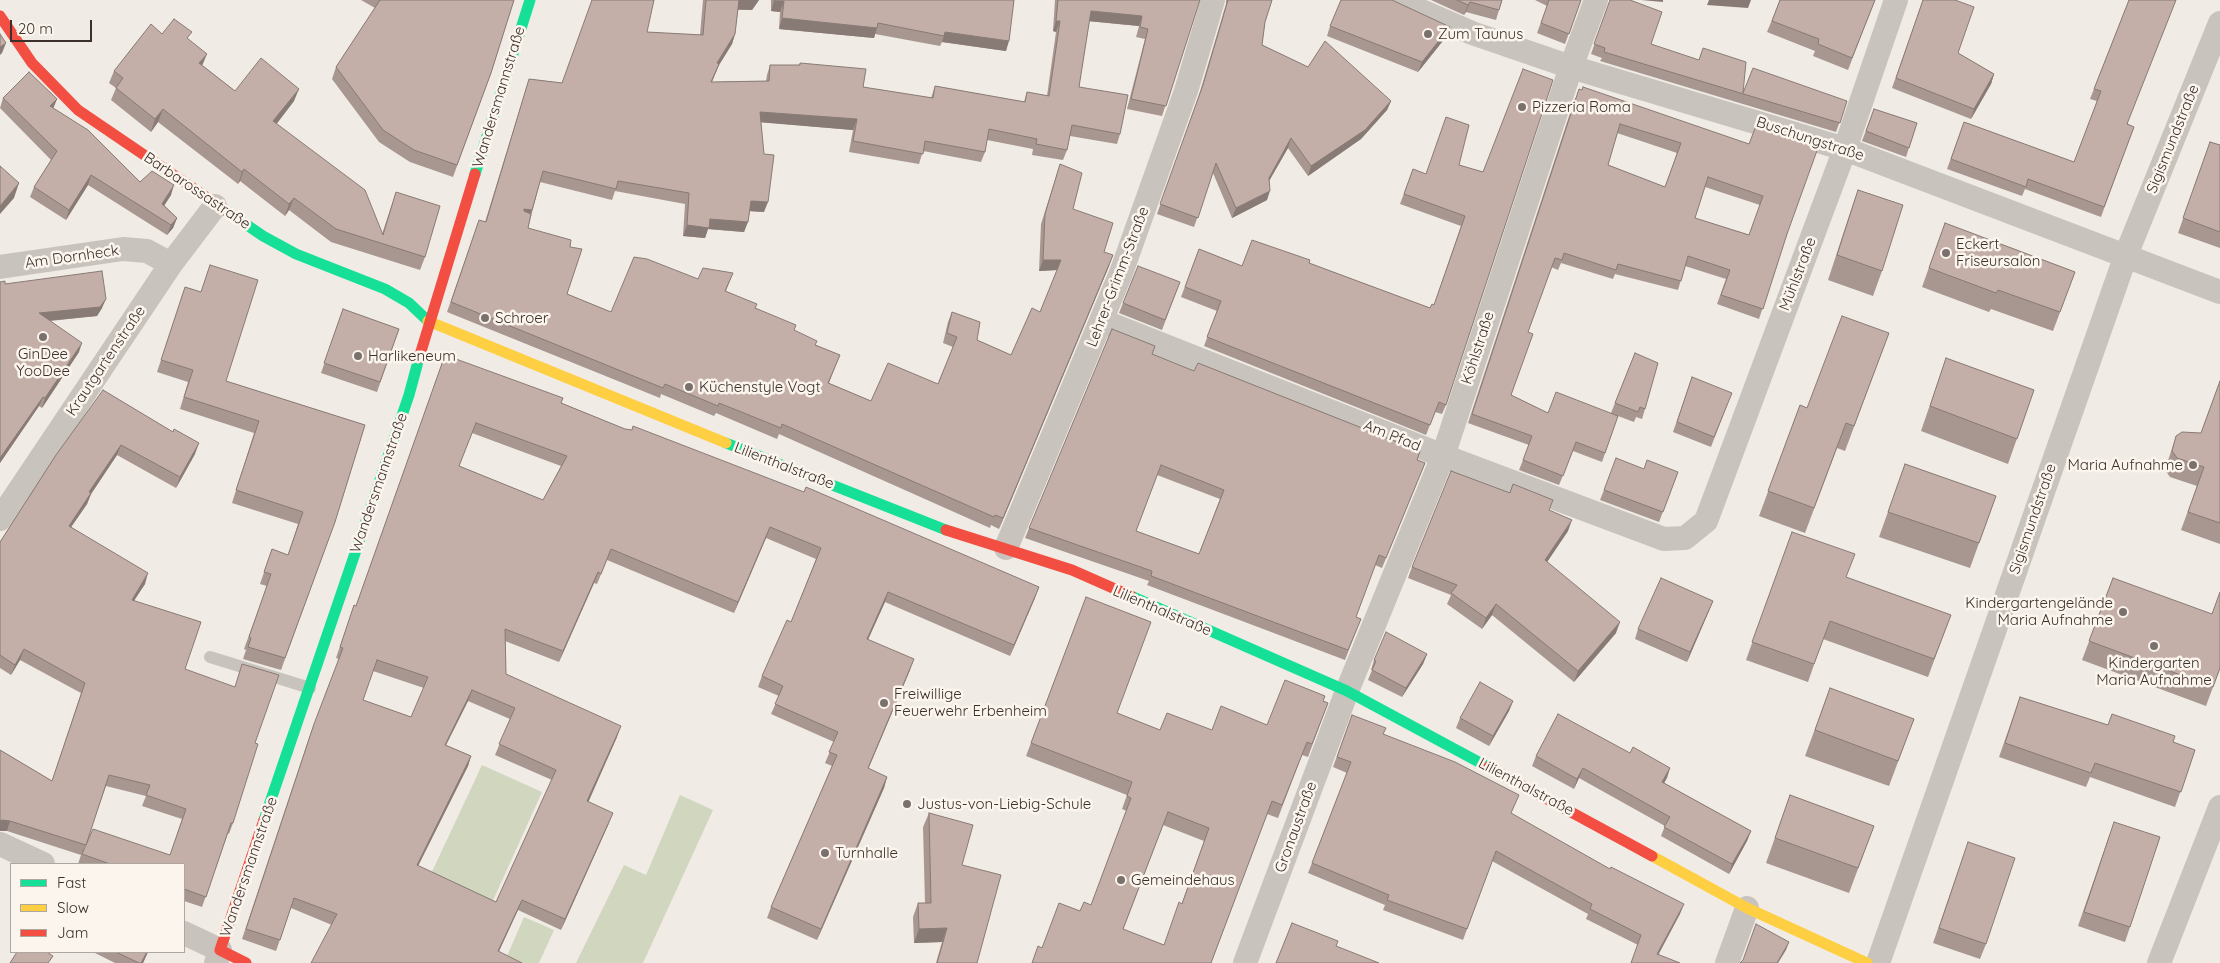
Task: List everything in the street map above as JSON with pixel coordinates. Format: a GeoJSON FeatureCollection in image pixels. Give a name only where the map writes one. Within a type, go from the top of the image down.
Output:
{"type":"FeatureCollection","features":[{"type":"Feature","properties":{"kind":"street","name":"Wandersmannstraße"},"geometry":{"type":"LineString","coordinates":[[218,957],[409,395],[428,321],[530,0]]}},
{"type":"Feature","properties":{"kind":"street","name":"Lehrer-Grimm-Straße"},"geometry":{"type":"LineString","coordinates":[[1006,548],[1102,321],[1186,91],[1214,0]]}},
{"type":"Feature","properties":{"kind":"street","name":"Buschungstraße"},"geometry":{"type":"LineString","coordinates":[[1396,0],[1472,33],[1570,67],[1845,149],[2220,292]]}},
{"type":"Feature","properties":{"kind":"street","name":"Köhlstraße"},"geometry":{"type":"LineString","coordinates":[[1346,690],[1443,456],[1570,67],[1596,0]]}},
{"type":"Feature","properties":{"kind":"street","name":"Mühlstraße"},"geometry":{"type":"LineString","coordinates":[[1685,538],[1706,521],[1845,149],[1896,0]]}},
{"type":"Feature","properties":{"kind":"street","name":"Barbarossastraße"},"geometry":{"type":"LineString","coordinates":[[0,16],[32,63],[78,110],[216,206],[263,236],[296,254],[384,290],[409,303],[428,321]]}},
{"type":"Feature","properties":{"kind":"street","name":"Sigismundstraße"},"geometry":{"type":"LineString","coordinates":[[1878,963],[2126,255],[2220,23]]}},
{"type":"Feature","properties":{"kind":"street","name":"Krautgartenstraße"},"geometry":{"type":"LineString","coordinates":[[0,519],[171,264],[216,206]]}},
{"type":"Feature","properties":{"kind":"street","name":"Am Dornheck"},"geometry":{"type":"LineString","coordinates":[[0,267],[123,249],[147,251],[171,264]]}},
{"type":"Feature","properties":{"kind":"street","name":"Lilienthalstraße"},"geometry":{"type":"LineString","coordinates":[[428,321],[644,411],[967,538],[1006,548],[1072,570],[1346,690],[1747,908],[1867,963]]}},
{"type":"Feature","properties":{"kind":"street","name":"Am Pfad"},"geometry":{"type":"LineString","coordinates":[[1102,321],[1443,456],[1664,539],[1685,538]]}},
{"type":"Feature","properties":{"kind":"street","name":"Gronaustraße"},"geometry":{"type":"LineString","coordinates":[[1245,963],[1346,690]]}},
{"type":"Feature","properties":{"kind":"street"},"geometry":{"type":"LineString","coordinates":[[2159,963],[2220,807]]}},
{"type":"Feature","properties":{"kind":"street"},"geometry":{"type":"LineString","coordinates":[[0,844],[41,863]]}},
{"type":"Feature","properties":{"kind":"street"},"geometry":{"type":"LineString","coordinates":[[1727,963],[1747,908]]}},
{"type":"Feature","properties":{"kind":"street"},"geometry":{"type":"LineString","coordinates":[[185,934],[218,957],[246,963]]}},
{"type":"Feature","properties":{"kind":"lane"},"geometry":{"type":"LineString","coordinates":[[210,657],[310,688]]}},
{"type":"Feature","properties":{"kind":"green space"},"geometry":{"type":"Polygon","coordinates":[[[482,765],[542,792],[491,905],[430,876],[482,765]]]}},
{"type":"Feature","properties":{"kind":"green space"},"geometry":{"type":"Polygon","coordinates":[[[680,795],[713,810],[643,963],[576,963],[624,865],[646,875],[680,795]]]}},
{"type":"Feature","properties":{"kind":"green space"},"geometry":{"type":"Polygon","coordinates":[[[524,917],[554,930],[539,963],[504,963],[524,917]]]}},
{"type":"Feature","properties":{"kind":"building"},"geometry":{"type":"Polygon","coordinates":[[[380,0],[514,0],[491,73],[457,165],[414,150],[383,130],[336,67],[380,0]]]}},
{"type":"Feature","properties":{"kind":"building"},"geometry":{"type":"Polygon","coordinates":[[[592,0],[654,0],[647,32],[703,35],[706,0],[739,0],[735,34],[717,63],[719,64],[711,82],[769,81],[770,65],[800,65],[800,63],[866,69],[863,87],[933,98],[935,86],[1025,102],[1027,92],[1049,96],[1060,21],[1056,21],[1058,0],[1200,0],[1166,106],[1131,99],[1148,29],[1140,27],[1142,16],[1091,11],[1079,87],[1128,95],[1120,134],[1072,125],[1067,150],[1036,144],[1037,139],[989,129],[985,152],[925,141],[923,154],[853,141],[857,119],[760,112],[764,154],[774,155],[768,202],[751,201],[748,222],[710,219],[709,228],[687,225],[689,193],[618,181],[616,189],[543,171],[532,210],[524,209],[524,211],[531,214],[528,228],[571,240],[570,247],[582,249],[567,294],[611,312],[634,257],[647,259],[698,279],[703,268],[733,273],[725,291],[757,304],[755,308],[796,325],[794,330],[817,341],[815,345],[840,355],[828,383],[871,401],[888,363],[938,384],[957,337],[947,333],[952,312],[980,322],[977,340],[1011,355],[1032,308],[1040,312],[1061,260],[1043,260],[1045,214],[1060,164],[1082,173],[1073,209],[1113,223],[1104,252],[1113,255],[1003,518],[995,515],[994,517],[782,424],[781,428],[719,403],[718,406],[665,384],[663,388],[451,302],[479,220],[486,222],[529,79],[562,83],[592,0]]]}},
{"type":"Feature","properties":{"kind":"building"},"geometry":{"type":"Polygon","coordinates":[[[774,0],[1014,0],[1009,41],[945,32],[944,36],[878,23],[877,28],[782,18],[784,1],[774,0]]]}},
{"type":"Feature","properties":{"kind":"building"},"geometry":{"type":"Polygon","coordinates":[[[1228,0],[1272,0],[1265,22],[1262,45],[1308,67],[1325,41],[1391,101],[1365,130],[1311,166],[1291,138],[1269,178],[1270,191],[1236,208],[1216,163],[1198,218],[1160,204],[1203,85],[1228,0]]]}},
{"type":"Feature","properties":{"kind":"building"},"geometry":{"type":"Polygon","coordinates":[[[1341,0],[1392,0],[1450,27],[1422,62],[1330,26],[1341,0]]]}},
{"type":"Feature","properties":{"kind":"building"},"geometry":{"type":"Polygon","coordinates":[[[1457,0],[1502,0],[1499,10],[1470,2],[1468,5],[1457,0]]]}},
{"type":"Feature","properties":{"kind":"building"},"geometry":{"type":"Polygon","coordinates":[[[1549,0],[1581,0],[1569,34],[1541,23],[1549,0]]]}},
{"type":"Feature","properties":{"kind":"building"},"geometry":{"type":"Polygon","coordinates":[[[1610,0],[1630,0],[1662,12],[1651,44],[1699,60],[1703,48],[1746,62],[1743,93],[1753,68],[1847,101],[1840,123],[1604,52],[1605,48],[1594,44],[1610,0]]]}},
{"type":"Feature","properties":{"kind":"building"},"geometry":{"type":"Polygon","coordinates":[[[1780,0],[1875,0],[1852,58],[1818,44],[1819,39],[1772,21],[1780,0]]]}},
{"type":"Feature","properties":{"kind":"building"},"geometry":{"type":"Polygon","coordinates":[[[1923,0],[1955,0],[1974,7],[1958,53],[1994,74],[1974,109],[1896,78],[1923,0]]]}},
{"type":"Feature","properties":{"kind":"building"},"geometry":{"type":"Polygon","coordinates":[[[2129,0],[2176,0],[2127,124],[2134,127],[2104,207],[2028,179],[2026,187],[1951,159],[1964,122],[2074,162],[2101,91],[2094,89],[2129,0]]]}},
{"type":"Feature","properties":{"kind":"building"},"geometry":{"type":"Polygon","coordinates":[[[174,19],[192,32],[187,38],[207,54],[199,63],[235,91],[261,58],[299,89],[273,121],[365,190],[383,235],[396,192],[440,206],[425,257],[336,229],[294,198],[289,204],[244,169],[242,172],[163,109],[155,119],[116,88],[123,78],[114,71],[151,24],[162,34],[174,19]]]}},
{"type":"Feature","properties":{"kind":"building"},"geometry":{"type":"Polygon","coordinates":[[[0,34],[6,43],[0,47],[0,34]]]}},
{"type":"Feature","properties":{"kind":"building"},"geometry":{"type":"Polygon","coordinates":[[[1523,69],[1553,80],[1446,405],[1439,402],[1430,425],[1207,337],[1221,301],[1185,287],[1199,249],[1242,266],[1252,240],[1310,260],[1309,263],[1430,308],[1432,304],[1434,305],[1465,216],[1404,194],[1413,169],[1426,174],[1446,117],[1469,125],[1459,165],[1483,172],[1523,69]]]}},
{"type":"Feature","properties":{"kind":"building"},"geometry":{"type":"Polygon","coordinates":[[[29,72],[57,99],[50,106],[88,130],[140,182],[152,171],[174,185],[162,204],[177,218],[171,225],[91,175],[69,210],[34,187],[57,151],[3,98],[29,72]]]}},
{"type":"Feature","properties":{"kind":"building"},"geometry":{"type":"Polygon","coordinates":[[[1583,87],[1749,144],[1756,126],[1819,145],[1787,234],[1763,309],[1721,295],[1730,270],[1688,256],[1681,281],[1618,264],[1616,270],[1564,253],[1562,260],[1555,258],[1528,332],[1533,334],[1511,395],[1548,413],[1556,392],[1618,416],[1605,453],[1576,442],[1563,476],[1523,460],[1532,436],[1472,414],[1579,89],[1582,90],[1583,87]],[[1620,124],[1608,165],[1665,187],[1681,143],[1620,124]],[[1708,177],[1695,218],[1749,235],[1763,196],[1708,177]]]}},
{"type":"Feature","properties":{"kind":"building"},"geometry":{"type":"Polygon","coordinates":[[[1874,109],[1917,123],[1909,148],[1866,131],[1874,109]]]}},
{"type":"Feature","properties":{"kind":"building"},"geometry":{"type":"Polygon","coordinates":[[[2210,142],[2220,145],[2220,232],[2183,218],[2210,142]]]}},
{"type":"Feature","properties":{"kind":"building"},"geometry":{"type":"Polygon","coordinates":[[[0,166],[19,183],[0,206],[0,166]]]}},
{"type":"Feature","properties":{"kind":"building"},"geometry":{"type":"Polygon","coordinates":[[[1858,190],[1903,205],[1882,271],[1837,255],[1858,190]]]}},
{"type":"Feature","properties":{"kind":"building"},"geometry":{"type":"Polygon","coordinates":[[[1945,223],[2075,272],[2060,312],[1998,290],[1996,293],[1929,268],[1945,223]]]}},
{"type":"Feature","properties":{"kind":"building"},"geometry":{"type":"Polygon","coordinates":[[[210,265],[258,280],[226,381],[365,425],[335,522],[285,658],[248,647],[251,638],[249,637],[271,574],[264,572],[272,549],[288,555],[303,512],[236,490],[259,421],[184,397],[193,370],[161,360],[185,287],[201,292],[210,265]]]}},
{"type":"Feature","properties":{"kind":"building"},"geometry":{"type":"Polygon","coordinates":[[[1138,266],[1180,282],[1165,320],[1123,303],[1138,266]]]}},
{"type":"Feature","properties":{"kind":"building"},"geometry":{"type":"Polygon","coordinates":[[[102,271],[106,299],[100,307],[39,313],[82,343],[45,398],[43,397],[0,458],[0,282],[5,281],[5,284],[102,271]]]}},
{"type":"Feature","properties":{"kind":"building","name":"Harlikeneum"},"geometry":{"type":"Polygon","coordinates":[[[343,309],[399,329],[380,382],[324,363],[343,309]]]}},
{"type":"Feature","properties":{"kind":"building"},"geometry":{"type":"Polygon","coordinates":[[[1842,316],[1889,333],[1854,426],[1846,423],[1814,508],[1768,491],[1800,405],[1807,408],[1842,316]]]}},
{"type":"Feature","properties":{"kind":"building"},"geometry":{"type":"Polygon","coordinates":[[[1112,329],[1155,346],[1152,354],[1194,371],[1198,363],[1420,451],[1417,460],[1425,463],[1386,558],[1379,555],[1356,617],[1361,619],[1348,650],[1151,576],[1152,571],[1029,528],[1112,329]],[[1161,465],[1136,531],[1199,554],[1224,490],[1161,465]]]}},
{"type":"Feature","properties":{"kind":"building"},"geometry":{"type":"Polygon","coordinates":[[[1635,353],[1658,363],[1645,409],[1640,407],[1638,412],[1615,403],[1635,353]]]}},
{"type":"Feature","properties":{"kind":"building"},"geometry":{"type":"Polygon","coordinates":[[[445,355],[563,398],[561,403],[625,429],[632,430],[633,426],[804,492],[806,487],[1039,587],[1014,645],[888,592],[867,639],[914,659],[868,768],[887,777],[821,929],[771,907],[837,755],[829,752],[838,732],[775,704],[783,686],[762,676],[787,620],[791,622],[821,548],[770,527],[738,602],[611,549],[601,574],[598,572],[563,651],[505,629],[506,674],[621,726],[587,801],[613,813],[565,919],[522,900],[498,951],[522,963],[311,963],[337,914],[294,898],[280,940],[246,929],[314,724],[343,648],[340,647],[354,605],[356,606],[445,355]],[[476,423],[459,466],[543,500],[567,456],[476,423]],[[377,660],[363,700],[411,717],[428,677],[377,660]],[[472,690],[445,745],[471,756],[417,865],[496,902],[556,770],[499,744],[515,708],[472,690]]]}},
{"type":"Feature","properties":{"kind":"building"},"geometry":{"type":"Polygon","coordinates":[[[1946,358],[2034,390],[2017,439],[1930,406],[1946,358]]]}},
{"type":"Feature","properties":{"kind":"building"},"geometry":{"type":"Polygon","coordinates":[[[1692,377],[1732,393],[1714,437],[1677,422],[1692,377]]]}},
{"type":"Feature","properties":{"kind":"building","name":"Maria Aufnahme"},"geometry":{"type":"Polygon","coordinates":[[[2220,381],[2220,523],[2188,512],[2204,467],[2177,458],[2172,451],[2176,436],[2182,432],[2201,433],[2220,381]]]}},
{"type":"Feature","properties":{"kind":"building"},"geometry":{"type":"Polygon","coordinates":[[[103,390],[173,432],[174,429],[199,443],[180,477],[121,445],[89,492],[91,493],[69,526],[148,573],[132,600],[201,622],[185,669],[235,687],[242,664],[279,675],[255,743],[258,744],[233,823],[231,823],[206,897],[185,889],[185,863],[107,863],[82,854],[86,845],[10,821],[0,821],[0,750],[52,781],[85,683],[24,649],[15,665],[0,655],[0,542],[56,455],[103,390]],[[109,775],[86,845],[93,829],[170,855],[186,809],[146,795],[150,785],[109,775]]]}},
{"type":"Feature","properties":{"kind":"building"},"geometry":{"type":"Polygon","coordinates":[[[1616,458],[1644,469],[1647,460],[1678,472],[1663,512],[1604,490],[1616,458]]]}},
{"type":"Feature","properties":{"kind":"building"},"geometry":{"type":"Polygon","coordinates":[[[1905,464],[1996,496],[1979,543],[1888,512],[1905,464]]]}},
{"type":"Feature","properties":{"kind":"building"},"geometry":{"type":"Polygon","coordinates":[[[1451,471],[1510,493],[1513,484],[1553,500],[1549,510],[1572,520],[1545,560],[1620,622],[1578,671],[1496,604],[1486,618],[1451,593],[1457,585],[1412,567],[1451,471]]]}},
{"type":"Feature","properties":{"kind":"building"},"geometry":{"type":"Polygon","coordinates":[[[1792,532],[1855,554],[1846,577],[1951,615],[1934,659],[1830,621],[1814,664],[1752,642],[1792,532]]]}},
{"type":"Feature","properties":{"kind":"building"},"geometry":{"type":"Polygon","coordinates":[[[1661,578],[1713,601],[1690,652],[1638,629],[1661,578]]]}},
{"type":"Feature","properties":{"kind":"building","name":"Kindergarten Maria Aufnahme"},"geometry":{"type":"Polygon","coordinates":[[[2113,578],[2212,614],[2220,592],[2220,668],[2213,687],[2089,641],[2113,578]]]}},
{"type":"Feature","properties":{"kind":"building"},"geometry":{"type":"Polygon","coordinates":[[[1086,597],[1151,622],[1117,713],[1160,730],[1167,713],[1212,730],[1221,706],[1267,725],[1285,680],[1325,696],[1323,701],[1328,703],[1312,744],[1307,742],[1282,805],[1272,801],[1211,963],[1032,963],[1038,946],[1042,948],[1059,903],[1080,911],[1084,902],[1091,905],[1131,798],[1127,796],[1132,782],[1031,743],[1086,597]],[[1168,812],[1123,929],[1164,945],[1179,902],[1182,904],[1209,828],[1168,812]]]}},
{"type":"Feature","properties":{"kind":"building"},"geometry":{"type":"Polygon","coordinates":[[[1386,632],[1427,654],[1406,688],[1372,670],[1376,661],[1374,660],[1386,632]]]}},
{"type":"Feature","properties":{"kind":"building"},"geometry":{"type":"Polygon","coordinates":[[[1480,682],[1513,701],[1493,736],[1460,718],[1480,682]]]}},
{"type":"Feature","properties":{"kind":"building"},"geometry":{"type":"Polygon","coordinates":[[[1830,688],[1914,719],[1898,761],[1815,730],[1830,688]]]}},
{"type":"Feature","properties":{"kind":"building"},"geometry":{"type":"Polygon","coordinates":[[[2020,697],[2108,725],[2112,714],[2175,736],[2173,742],[2195,750],[2181,792],[2095,763],[2091,773],[2005,743],[2020,697]]]}},
{"type":"Feature","properties":{"kind":"building"},"geometry":{"type":"Polygon","coordinates":[[[1558,714],[1630,753],[1633,747],[1670,768],[1662,782],[1751,831],[1732,864],[1664,827],[1670,817],[1583,768],[1577,779],[1536,756],[1558,714]]]}},
{"type":"Feature","properties":{"kind":"building"},"geometry":{"type":"Polygon","coordinates":[[[1352,715],[1386,728],[1383,734],[1455,762],[1519,795],[1511,813],[1610,869],[1611,867],[1684,904],[1657,954],[1680,963],[1631,963],[1641,935],[1590,909],[1592,904],[1496,851],[1467,929],[1387,900],[1389,895],[1312,863],[1351,762],[1337,757],[1352,715]]]}},
{"type":"Feature","properties":{"kind":"building"},"geometry":{"type":"Polygon","coordinates":[[[1790,795],[1874,826],[1858,868],[1775,838],[1790,795]]]}},
{"type":"Feature","properties":{"kind":"building"},"geometry":{"type":"Polygon","coordinates":[[[929,813],[973,825],[962,865],[1001,875],[977,963],[937,963],[947,928],[919,929],[918,903],[931,903],[929,813]]]}},
{"type":"Feature","properties":{"kind":"building"},"geometry":{"type":"Polygon","coordinates":[[[2114,822],[2160,837],[2130,927],[2084,912],[2114,822]]]}},
{"type":"Feature","properties":{"kind":"building"},"geometry":{"type":"Polygon","coordinates":[[[1968,842],[2015,858],[1986,944],[1939,928],[1968,842]]]}},
{"type":"Feature","properties":{"kind":"building"},"geometry":{"type":"Polygon","coordinates":[[[1292,923],[1338,941],[1336,946],[1379,963],[1276,963],[1292,923]]]}},
{"type":"Feature","properties":{"kind":"building"},"geometry":{"type":"Polygon","coordinates":[[[1756,924],[1789,942],[1777,963],[1740,963],[1743,960],[1756,924]]]}},
{"type":"Feature","properties":{"kind":"building"},"geometry":{"type":"Polygon","coordinates":[[[16,953],[48,953],[53,956],[48,963],[10,963],[16,953]]]}},
{"type":"Feature","properties":{"kind":"building"},"geometry":{"type":"Polygon","coordinates":[[[118,953],[146,953],[141,963],[118,953]]]}},
{"type":"Feature","properties":{"kind":"traffic: fast"},"geometry":{"type":"LineString","coordinates":[[475,174],[530,0]]}},
{"type":"Feature","properties":{"kind":"traffic: fast"},"geometry":{"type":"LineString","coordinates":[[225,210],[263,236],[296,254],[385,289],[409,303],[428,321]]}},
{"type":"Feature","properties":{"kind":"traffic: fast"},"geometry":{"type":"LineString","coordinates":[[264,820],[409,395],[419,358]]}},
{"type":"Feature","properties":{"kind":"traffic: fast"},"geometry":{"type":"LineString","coordinates":[[726,443],[946,530]]}},
{"type":"Feature","properties":{"kind":"traffic: fast"},"geometry":{"type":"LineString","coordinates":[[1131,596],[1347,691],[1488,767]]}},
{"type":"Feature","properties":{"kind":"traffic: slow"},"geometry":{"type":"LineString","coordinates":[[428,321],[726,443]]}},
{"type":"Feature","properties":{"kind":"traffic: slow"},"geometry":{"type":"LineString","coordinates":[[1652,856],[1747,908],[1867,963]]}},
{"type":"Feature","properties":{"kind":"traffic: jam"},"geometry":{"type":"LineString","coordinates":[[0,16],[32,63],[78,110],[225,210]]}},
{"type":"Feature","properties":{"kind":"traffic: jam"},"geometry":{"type":"LineString","coordinates":[[419,358],[475,174]]}},
{"type":"Feature","properties":{"kind":"traffic: jam"},"geometry":{"type":"LineString","coordinates":[[946,530],[1072,570],[1131,596]]}},
{"type":"Feature","properties":{"kind":"traffic: jam"},"geometry":{"type":"LineString","coordinates":[[1488,767],[1652,856]]}},
{"type":"Feature","properties":{"kind":"traffic: jam"},"geometry":{"type":"LineString","coordinates":[[246,963],[220,950],[264,820]]}},
{"type":"Feature","properties":{"kind":"place","name":"Zum Taunus"},"geometry":{"type":"Point","coordinates":[1428,34]}},
{"type":"Feature","properties":{"kind":"place","name":"Pizzeria Roma"},"geometry":{"type":"Point","coordinates":[1522,107]}},
{"type":"Feature","properties":{"kind":"place","name":"Eckert Friseursalon"},"geometry":{"type":"Point","coordinates":[1946,253]}},
{"type":"Feature","properties":{"kind":"place","name":"Schroer"},"geometry":{"type":"Point","coordinates":[485,318]}},
{"type":"Feature","properties":{"kind":"place","name":"GinDee YooDee"},"geometry":{"type":"Point","coordinates":[43,337]}},
{"type":"Feature","properties":{"kind":"place","name":"Harlikeneum"},"geometry":{"type":"Point","coordinates":[358,356]}},
{"type":"Feature","properties":{"kind":"place","name":"Küchenstyle Vogt"},"geometry":{"type":"Point","coordinates":[689,387]}},
{"type":"Feature","properties":{"kind":"place","name":"Maria Aufnahme"},"geometry":{"type":"Point","coordinates":[2193,465]}},
{"type":"Feature","properties":{"kind":"place","name":"Kindergartengelände Maria Aufnahme"},"geometry":{"type":"Point","coordinates":[2123,612]}},
{"type":"Feature","properties":{"kind":"place","name":"Kindergarten Maria Aufnahme"},"geometry":{"type":"Point","coordinates":[2154,646]}},
{"type":"Feature","properties":{"kind":"place","name":"Freiwillige Feuerwehr Erbenheim"},"geometry":{"type":"Point","coordinates":[884,703]}},
{"type":"Feature","properties":{"kind":"place","name":"Justus-von-Liebig-Schule"},"geometry":{"type":"Point","coordinates":[907,804]}},
{"type":"Feature","properties":{"kind":"place","name":"Turnhalle"},"geometry":{"type":"Point","coordinates":[825,853]}},
{"type":"Feature","properties":{"kind":"place","name":"Gemeindehaus"},"geometry":{"type":"Point","coordinates":[1121,880]}}]}
